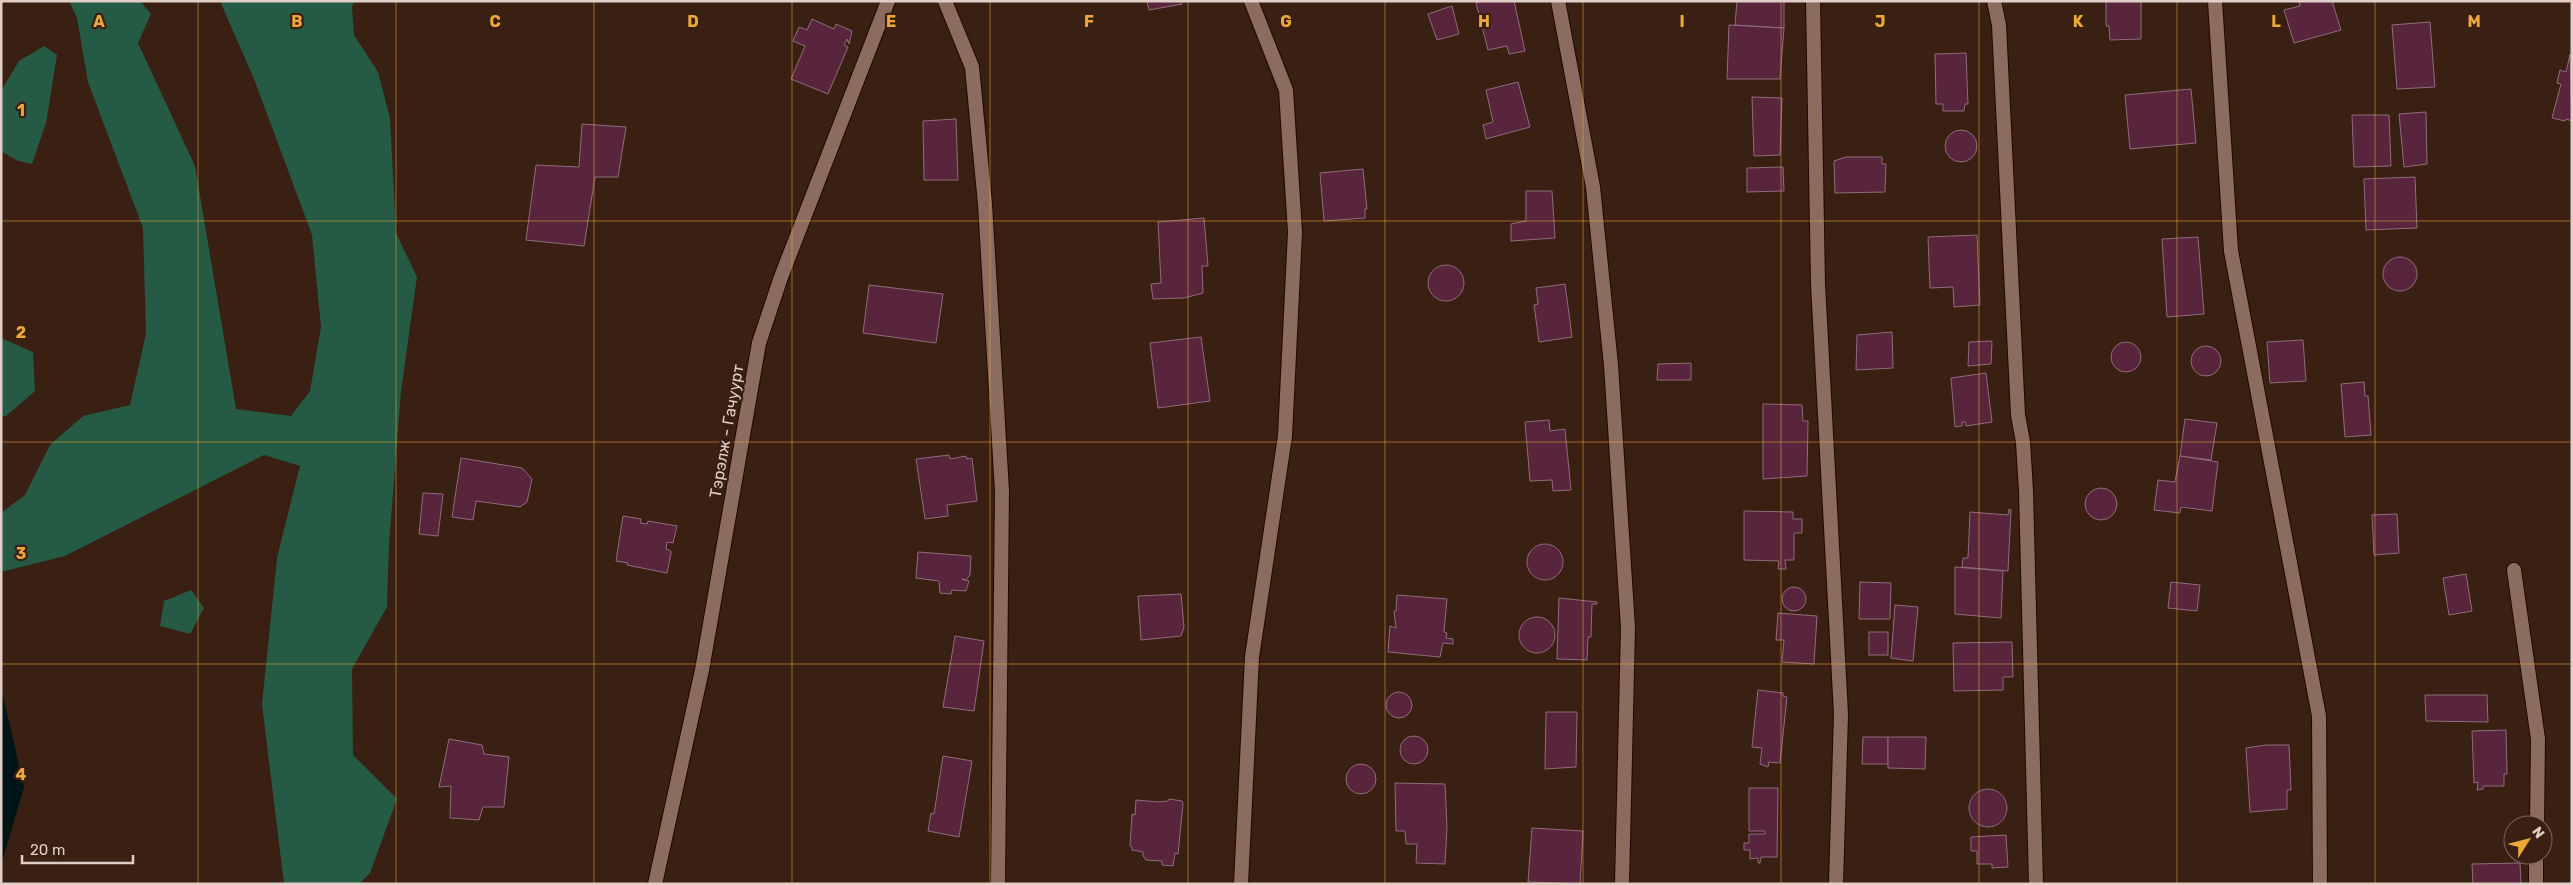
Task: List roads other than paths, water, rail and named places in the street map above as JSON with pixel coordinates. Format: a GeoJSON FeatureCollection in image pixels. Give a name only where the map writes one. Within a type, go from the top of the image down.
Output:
{"type":"FeatureCollection","features":[{"type":"Feature","properties":{"kind":"street","name":"Тэрэлж - Гачуурт"},"geometry":{"type":"LineString","coordinates":[[656,884],[702,670],[759,343],[782,277],[888,1]]}},
{"type":"Feature","properties":{"kind":"street"},"geometry":{"type":"LineString","coordinates":[[945,1],[972,67],[987,244],[1002,491],[998,884]]}},
{"type":"Feature","properties":{"kind":"street"},"geometry":{"type":"LineString","coordinates":[[1241,884],[1252,657],[1285,436],[1294,232],[1286,90],[1251,1]]}},
{"type":"Feature","properties":{"kind":"street"},"geometry":{"type":"LineString","coordinates":[[1558,1],[1592,187],[1611,375],[1628,628],[1622,884]]}},
{"type":"Feature","properties":{"kind":"street"},"geometry":{"type":"LineString","coordinates":[[1813,1],[1818,284],[1841,714],[1836,884]]}},
{"type":"Feature","properties":{"kind":"street"},"geometry":{"type":"LineString","coordinates":[[1994,1],[1999,26],[2018,415],[2024,462],[2036,884]]}},
{"type":"Feature","properties":{"kind":"street"},"geometry":{"type":"LineString","coordinates":[[2215,1],[2231,251],[2318,716],[2320,884]]}},
{"type":"Feature","properties":{"kind":"street"},"geometry":{"type":"LineString","coordinates":[[2514,570],[2538,739],[2537,815]]}},
{"type":"Feature","properties":{"kind":"street"},"geometry":{"type":"LineString","coordinates":[[2536,865],[2536,884]]}}]}
